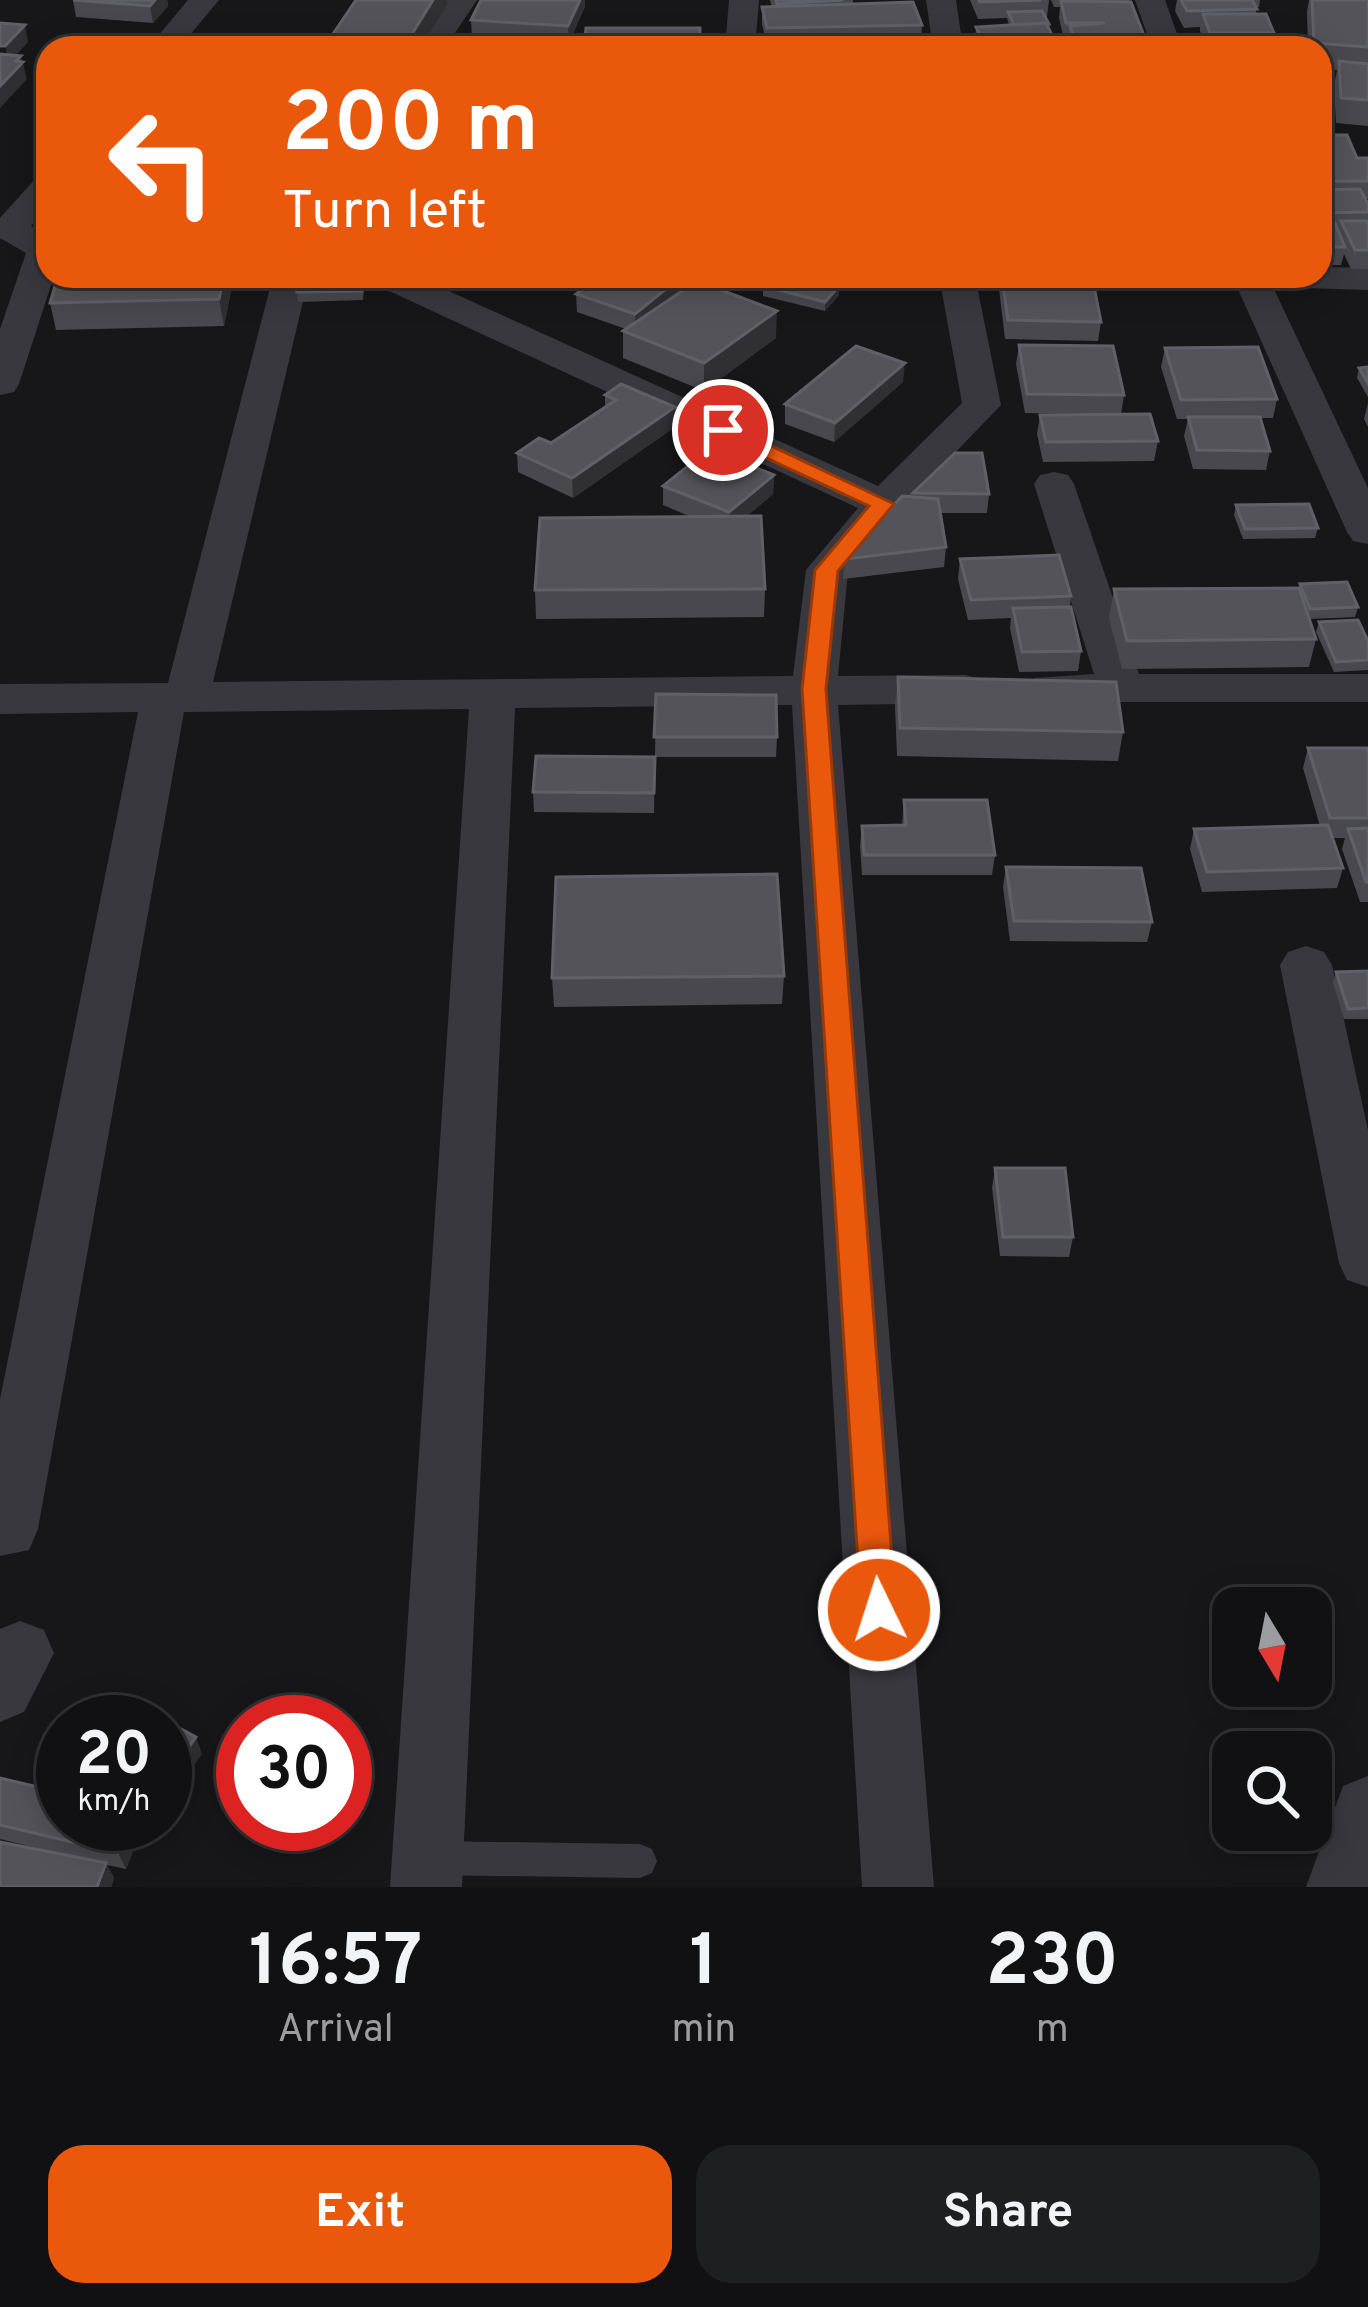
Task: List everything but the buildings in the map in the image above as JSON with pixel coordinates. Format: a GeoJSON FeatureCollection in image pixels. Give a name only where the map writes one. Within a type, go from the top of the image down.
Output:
{"type":"FeatureCollection","features":[{"type":"Feature","properties":{"kind":"street"},"geometry":{"type":"LineString","coordinates":[[173,36],[204,0]]}},
{"type":"Feature","properties":{"kind":"street"},"geometry":{"type":"LineString","coordinates":[[438,36],[462,0]]}},
{"type":"Feature","properties":{"kind":"street"},"geometry":{"type":"LineString","coordinates":[[741,36],[744,0]]}},
{"type":"Feature","properties":{"kind":"street"},"geometry":{"type":"LineString","coordinates":[[940,0],[946,36]]}},
{"type":"Feature","properties":{"kind":"street"},"geometry":{"type":"LineString","coordinates":[[1150,0],[1163,36]]}},
{"type":"Feature","properties":{"kind":"street"},"geometry":{"type":"LineString","coordinates":[[36,197],[6,228],[36,244]]}},
{"type":"Feature","properties":{"kind":"street"},"geometry":{"type":"LineString","coordinates":[[1332,278],[1368,279]]}},
{"type":"Feature","properties":{"kind":"street"},"geometry":{"type":"LineString","coordinates":[[0,384],[36,279]]}},
{"type":"Feature","properties":{"kind":"street"},"geometry":{"type":"LineString","coordinates":[[6,1529],[176,697],[288,288]]}},
{"type":"Feature","properties":{"kind":"street"},"geometry":{"type":"LineString","coordinates":[[413,288],[883,504]]}},
{"type":"Feature","properties":{"kind":"street"},"geometry":{"type":"LineString","coordinates":[[898,1887],[814,689],[827,570],[883,504],[982,405],[960,288]]}},
{"type":"Feature","properties":{"kind":"street"},"geometry":{"type":"LineString","coordinates":[[1258,288],[1368,532]]}},
{"type":"Feature","properties":{"kind":"street"},"geometry":{"type":"LineString","coordinates":[[1054,484],[1121,688]]}},
{"type":"Feature","properties":{"kind":"street"},"geometry":{"type":"LineString","coordinates":[[0,699],[1368,688]]}},
{"type":"Feature","properties":{"kind":"street"},"geometry":{"type":"LineString","coordinates":[[427,1873],[493,693]]}},
{"type":"Feature","properties":{"kind":"street"},"geometry":{"type":"LineString","coordinates":[[1306,964],[1368,1263]]}},
{"type":"Feature","properties":{"kind":"street"},"geometry":{"type":"LineString","coordinates":[[1342,1887],[1368,1811]]}},
{"type":"Feature","properties":{"kind":"lane"},"geometry":{"type":"LineString","coordinates":[[427,1873],[640,1861]]}},
{"type":"Feature","properties":{"kind":"route"},"geometry":{"type":"LineString","coordinates":[[723,430],[883,504],[827,570],[814,689],[879,1610]]}}]}
